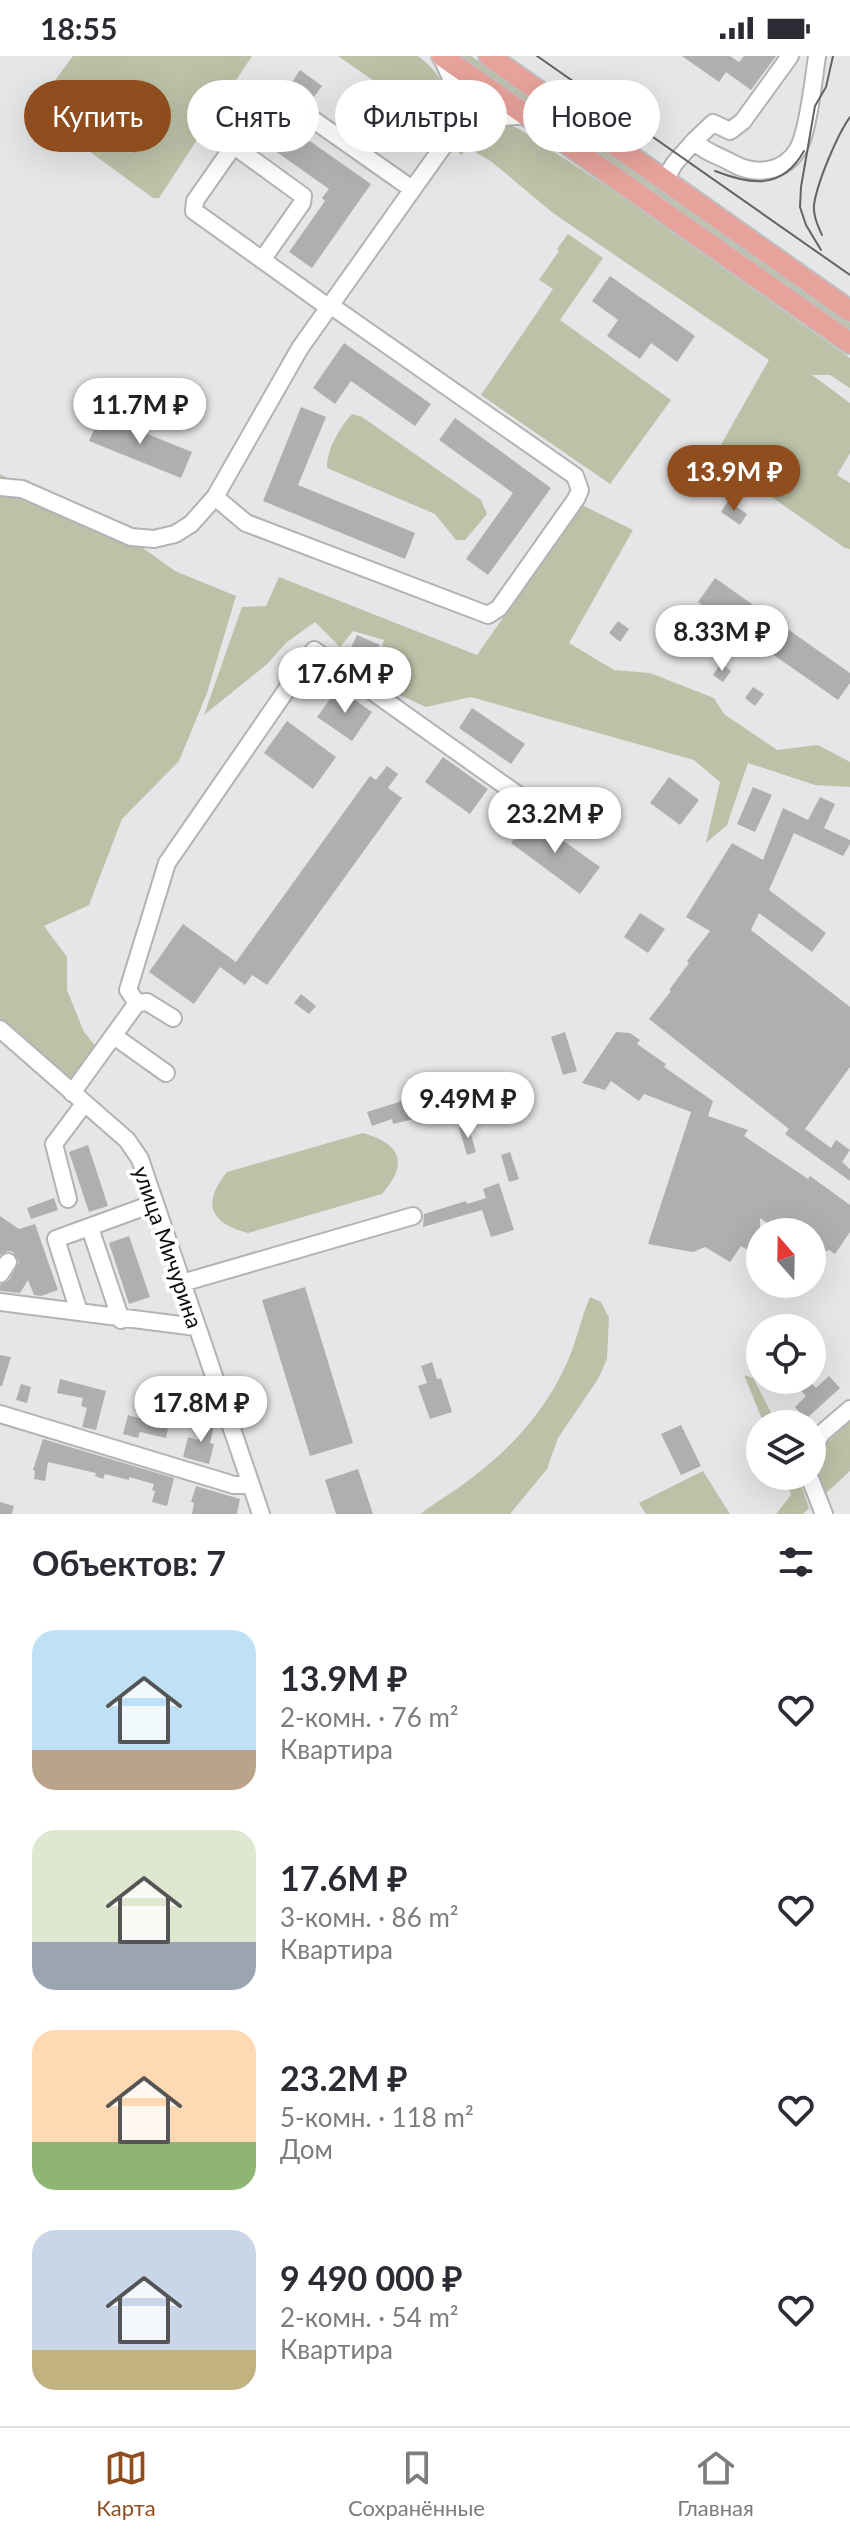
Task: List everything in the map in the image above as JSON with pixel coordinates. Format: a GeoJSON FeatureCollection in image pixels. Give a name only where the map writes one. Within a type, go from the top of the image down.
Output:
{"type":"FeatureCollection","features":[{"type":"Feature","properties":{"kind":"main road"},"geometry":{"type":"LineString","coordinates":[[441,56],[523,112]]}},
{"type":"Feature","properties":{"kind":"main road"},"geometry":{"type":"LineString","coordinates":[[489,56],[850,311]]}},
{"type":"Feature","properties":{"kind":"main road"},"geometry":{"type":"LineString","coordinates":[[579,152],[850,343]]}},
{"type":"Feature","properties":{"kind":"street"},"geometry":{"type":"LineString","coordinates":[[441,56],[452,80]]}},
{"type":"Feature","properties":{"kind":"street"},"geometry":{"type":"LineString","coordinates":[[665,180],[674,164],[712,121],[730,131],[743,121],[790,56]]}},
{"type":"Feature","properties":{"kind":"street"},"geometry":{"type":"LineString","coordinates":[[694,141],[701,148],[740,168],[762,172],[779,168],[798,149],[817,56]]}},
{"type":"Feature","properties":{"kind":"street"},"geometry":{"type":"LineString","coordinates":[[319,124],[412,189]]}},
{"type":"Feature","properties":{"kind":"street"},"geometry":{"type":"LineString","coordinates":[[215,497],[246,523],[488,615],[499,608],[580,490],[575,476],[194,211],[195,201],[230,152]]}},
{"type":"Feature","properties":{"kind":"street"},"geometry":{"type":"LineString","coordinates":[[242,152],[303,196],[302,203],[262,260]]}},
{"type":"Feature","properties":{"kind":"street"},"geometry":{"type":"LineString","coordinates":[[0,487],[22,489],[131,537],[154,539],[175,534],[191,524],[215,497],[284,373],[439,152]]}},
{"type":"Feature","properties":{"kind":"street"},"geometry":{"type":"LineString","coordinates":[[137,1003],[128,990],[167,863],[314,650],[542,812],[551,800]]}},
{"type":"Feature","properties":{"kind":"street"},"geometry":{"type":"LineString","coordinates":[[68,1199],[54,1144],[78,1098],[137,1003],[147,1002],[173,1018]]}},
{"type":"Feature","properties":{"kind":"street","name":"улица Мичурина"},"geometry":{"type":"LineString","coordinates":[[0,1029],[127,1140],[140,1159],[261,1514]]}},
{"type":"Feature","properties":{"kind":"street"},"geometry":{"type":"LineString","coordinates":[[114,1036],[166,1073]]}},
{"type":"Feature","properties":{"kind":"street"},"geometry":{"type":"LineString","coordinates":[[79,1312],[56,1239],[155,1203]]}},
{"type":"Feature","properties":{"kind":"street"},"geometry":{"type":"LineString","coordinates":[[182,1283],[413,1216]]}},
{"type":"Feature","properties":{"kind":"street"},"geometry":{"type":"LineString","coordinates":[[90,1228],[121,1320]]}},
{"type":"Feature","properties":{"kind":"street"},"geometry":{"type":"LineString","coordinates":[[0,1302],[121,1320],[196,1327]]}},
{"type":"Feature","properties":{"kind":"street"},"geometry":{"type":"LineString","coordinates":[[826,1430],[850,1409]]}},
{"type":"Feature","properties":{"kind":"street"},"geometry":{"type":"LineString","coordinates":[[0,1414],[234,1485],[251,1485]]}},
{"type":"Feature","properties":{"kind":"street"},"geometry":{"type":"LineString","coordinates":[[815,1490],[824,1514]]}},
{"type":"Feature","properties":{"kind":"green space"},"geometry":{"type":"Polygon","coordinates":[[[73,56],[252,56],[236,80],[187,80],[189,152],[159,198],[153,198],[90,152],[171,152],[171,80],[55,80],[73,56]]]}},
{"type":"Feature","properties":{"kind":"green space"},"geometry":{"type":"Polygon","coordinates":[[[338,56],[418,56],[441,80],[373,80],[338,56]]]}},
{"type":"Feature","properties":{"kind":"green space"},"geometry":{"type":"Polygon","coordinates":[[[460,56],[471,56],[505,80],[494,80],[460,56]]]}},
{"type":"Feature","properties":{"kind":"green space"},"geometry":{"type":"Polygon","coordinates":[[[507,81],[523,93],[523,101],[507,89],[507,81]]]}},
{"type":"Feature","properties":{"kind":"green space"},"geometry":{"type":"Polygon","coordinates":[[[507,124],[519,129],[523,132],[523,152],[554,152],[850,358],[850,388],[830,375],[812,375],[850,403],[850,453],[837,475],[850,483],[850,549],[714,457],[769,360],[553,213],[492,162],[475,152],[507,152],[507,124]]]}},
{"type":"Feature","properties":{"kind":"green space"},"geometry":{"type":"Polygon","coordinates":[[[596,152],[607,152],[825,305],[850,323],[850,332],[596,152]]]}},
{"type":"Feature","properties":{"kind":"green space"},"geometry":{"type":"Polygon","coordinates":[[[568,234],[603,258],[560,320],[671,400],[610,484],[481,395],[553,289],[539,280],[568,234]]]}},
{"type":"Feature","properties":{"kind":"green space"},"geometry":{"type":"Polygon","coordinates":[[[352,414],[362,417],[481,500],[487,514],[465,540],[456,540],[435,514],[327,468],[335,440],[352,414]]]}},
{"type":"Feature","properties":{"kind":"green space"},"geometry":{"type":"Polygon","coordinates":[[[0,474],[133,541],[175,571],[236,596],[207,693],[179,761],[122,819],[89,905],[44,926],[67,957],[67,990],[84,1032],[99,1050],[83,1070],[68,1080],[0,1022],[0,474]]]}},
{"type":"Feature","properties":{"kind":"green space"},"geometry":{"type":"Polygon","coordinates":[[[582,505],[633,530],[569,643],[614,670],[650,673],[714,698],[724,714],[777,750],[818,745],[850,762],[850,787],[815,785],[748,763],[727,825],[706,843],[720,782],[694,760],[471,697],[426,707],[371,682],[384,640],[353,631],[340,647],[315,622],[287,642],[266,665],[204,715],[242,607],[266,606],[279,577],[477,655],[582,505]]]}},
{"type":"Feature","properties":{"kind":"green space"},"geometry":{"type":"Polygon","coordinates":[[[363,1133],[386,1143],[397,1156],[396,1173],[382,1194],[248,1233],[225,1224],[214,1210],[214,1193],[227,1172],[363,1133]]]}},
{"type":"Feature","properties":{"kind":"green space"},"geometry":{"type":"Polygon","coordinates":[[[590,1297],[601,1302],[609,1318],[607,1359],[598,1379],[558,1438],[547,1469],[510,1514],[421,1514],[493,1460],[533,1419],[565,1367],[590,1297]]]}},
{"type":"Feature","properties":{"kind":"green space"},"geometry":{"type":"Polygon","coordinates":[[[752,1394],[761,1394],[770,1410],[758,1410],[752,1394]]]}},
{"type":"Feature","properties":{"kind":"green space"},"geometry":{"type":"Polygon","coordinates":[[[850,1421],[850,1471],[825,1494],[823,1490],[826,1490],[826,1444],[850,1421]]]}},
{"type":"Feature","properties":{"kind":"green space"},"geometry":{"type":"Polygon","coordinates":[[[703,1471],[730,1514],[646,1514],[639,1503],[703,1471]]]}},
{"type":"Feature","properties":{"kind":"green space"},"geometry":{"type":"Polygon","coordinates":[[[789,1490],[803,1490],[809,1508],[803,1514],[776,1514],[791,1495],[789,1490]]]}},
{"type":"Feature","properties":{"kind":"building"},"geometry":{"type":"Polygon","coordinates":[[[682,56],[730,56],[739,62],[744,56],[776,56],[751,90],[726,72],[719,82],[682,56]]]}},
{"type":"Feature","properties":{"kind":"building"},"geometry":{"type":"Polygon","coordinates":[[[300,70],[314,80],[293,80],[300,70]]]}},
{"type":"Feature","properties":{"kind":"building"},"geometry":{"type":"Polygon","coordinates":[[[319,147],[371,184],[312,268],[289,252],[325,201],[322,198],[329,189],[277,152],[319,152],[319,147]]]}},
{"type":"Feature","properties":{"kind":"building"},"geometry":{"type":"Polygon","coordinates":[[[610,276],[695,336],[677,362],[651,343],[640,359],[607,336],[618,320],[592,301],[610,276]]]}},
{"type":"Feature","properties":{"kind":"building"},"geometry":{"type":"Polygon","coordinates":[[[344,343],[431,404],[415,426],[351,381],[335,404],[313,388],[344,343]]]}},
{"type":"Feature","properties":{"kind":"building"},"geometry":{"type":"Polygon","coordinates":[[[301,407],[326,417],[298,485],[415,533],[405,559],[263,501],[301,407]]]}},
{"type":"Feature","properties":{"kind":"building"},"geometry":{"type":"Polygon","coordinates":[[[100,415],[192,452],[181,478],[89,441],[100,415]]]}},
{"type":"Feature","properties":{"kind":"building"},"geometry":{"type":"Polygon","coordinates":[[[455,418],[551,488],[488,575],[466,559],[513,493],[439,440],[455,418]]]}},
{"type":"Feature","properties":{"kind":"building"},"geometry":{"type":"Polygon","coordinates":[[[728,501],[747,514],[740,525],[721,512],[728,501]]]}},
{"type":"Feature","properties":{"kind":"building"},"geometry":{"type":"Polygon","coordinates":[[[715,578],[850,673],[850,683],[838,700],[698,602],[715,578]]]}},
{"type":"Feature","properties":{"kind":"building"},"geometry":{"type":"Polygon","coordinates":[[[618,621],[629,629],[620,642],[609,633],[618,621]]]}},
{"type":"Feature","properties":{"kind":"building"},"geometry":{"type":"Polygon","coordinates":[[[357,635],[380,645],[373,660],[350,650],[357,635]]]}},
{"type":"Feature","properties":{"kind":"building"},"geometry":{"type":"Polygon","coordinates":[[[721,663],[731,671],[723,682],[713,675],[721,663]]]}},
{"type":"Feature","properties":{"kind":"building"},"geometry":{"type":"Polygon","coordinates":[[[753,687],[764,694],[755,706],[745,698],[753,687]]]}},
{"type":"Feature","properties":{"kind":"building"},"geometry":{"type":"Polygon","coordinates":[[[338,688],[372,712],[352,741],[317,717],[338,688]]]}},
{"type":"Feature","properties":{"kind":"building"},"geometry":{"type":"Polygon","coordinates":[[[472,708],[525,744],[511,764],[459,728],[472,708]]]}},
{"type":"Feature","properties":{"kind":"building"},"geometry":{"type":"Polygon","coordinates":[[[287,721],[336,757],[313,789],[264,753],[287,721]]]}},
{"type":"Feature","properties":{"kind":"building"},"geometry":{"type":"Polygon","coordinates":[[[443,757],[488,789],[470,814],[425,782],[443,757]]]}},
{"type":"Feature","properties":{"kind":"building"},"geometry":{"type":"Polygon","coordinates":[[[387,766],[398,774],[388,788],[402,798],[267,985],[252,975],[245,985],[220,967],[194,1004],[149,972],[183,924],[236,962],[370,776],[376,780],[387,766]]]}},
{"type":"Feature","properties":{"kind":"building"},"geometry":{"type":"Polygon","coordinates":[[[669,777],[699,800],[680,825],[650,803],[669,777]]]}},
{"type":"Feature","properties":{"kind":"building"},"geometry":{"type":"Polygon","coordinates":[[[753,787],[772,795],[755,832],[737,824],[753,787]]]}},
{"type":"Feature","properties":{"kind":"building"},"geometry":{"type":"Polygon","coordinates":[[[820,797],[835,804],[824,828],[850,840],[850,844],[843,856],[794,833],[769,890],[826,933],[812,952],[759,913],[751,930],[850,1007],[850,1067],[805,1129],[831,1148],[836,1140],[850,1150],[842,1162],[850,1169],[850,1181],[785,1134],[789,1129],[649,1019],[710,931],[686,917],[732,843],[763,860],[783,808],[808,820],[820,797]]]}},
{"type":"Feature","properties":{"kind":"building"},"geometry":{"type":"Polygon","coordinates":[[[530,817],[600,867],[580,894],[511,843],[530,817]]]}},
{"type":"Feature","properties":{"kind":"building"},"geometry":{"type":"Polygon","coordinates":[[[640,913],[665,929],[648,953],[624,937],[640,913]]]}},
{"type":"Feature","properties":{"kind":"building"},"geometry":{"type":"Polygon","coordinates":[[[301,994],[316,1006],[309,1014],[294,1003],[301,994]]]}},
{"type":"Feature","properties":{"kind":"building"},"geometry":{"type":"Polygon","coordinates":[[[565,1032],[577,1071],[563,1075],[551,1037],[565,1032]]]}},
{"type":"Feature","properties":{"kind":"building"},"geometry":{"type":"Polygon","coordinates":[[[616,1032],[630,1033],[640,1040],[637,1044],[666,1064],[664,1067],[713,1101],[708,1116],[748,1130],[744,1136],[808,1179],[810,1176],[850,1205],[850,1232],[835,1254],[826,1251],[826,1218],[746,1218],[746,1249],[741,1246],[730,1262],[705,1247],[693,1252],[648,1244],[691,1112],[644,1094],[639,1101],[611,1081],[605,1090],[582,1083],[616,1032]]]}},
{"type":"Feature","properties":{"kind":"building"},"geometry":{"type":"Polygon","coordinates":[[[478,1077],[481,1088],[475,1090],[478,1101],[435,1117],[434,1114],[393,1124],[392,1119],[372,1126],[367,1112],[478,1077]]]}},
{"type":"Feature","properties":{"kind":"building"},"geometry":{"type":"Polygon","coordinates":[[[514,1096],[518,1106],[497,1113],[494,1103],[514,1096]]]}},
{"type":"Feature","properties":{"kind":"building"},"geometry":{"type":"Polygon","coordinates":[[[468,1125],[476,1152],[467,1155],[459,1128],[468,1125]]]}},
{"type":"Feature","properties":{"kind":"building"},"geometry":{"type":"Polygon","coordinates":[[[88,1145],[108,1206],[89,1212],[69,1152],[88,1145]]]}},
{"type":"Feature","properties":{"kind":"building"},"geometry":{"type":"Polygon","coordinates":[[[510,1152],[519,1179],[509,1182],[501,1155],[510,1152]]]}},
{"type":"Feature","properties":{"kind":"building"},"geometry":{"type":"Polygon","coordinates":[[[499,1183],[514,1230],[491,1237],[482,1210],[423,1227],[424,1214],[486,1198],[483,1189],[499,1183]]]}},
{"type":"Feature","properties":{"kind":"building"},"geometry":{"type":"Polygon","coordinates":[[[54,1198],[58,1210],[31,1219],[27,1208],[54,1198]]]}},
{"type":"Feature","properties":{"kind":"building"},"geometry":{"type":"Polygon","coordinates":[[[0,1216],[19,1229],[35,1224],[58,1290],[41,1296],[34,1295],[28,1280],[20,1293],[0,1291],[0,1285],[9,1280],[19,1262],[13,1252],[0,1255],[0,1216]]]}},
{"type":"Feature","properties":{"kind":"building"},"geometry":{"type":"Polygon","coordinates":[[[129,1236],[150,1297],[129,1304],[109,1243],[129,1236]]]}},
{"type":"Feature","properties":{"kind":"building"},"geometry":{"type":"Polygon","coordinates":[[[305,1287],[353,1443],[310,1456],[262,1300],[305,1287]]]}},
{"type":"Feature","properties":{"kind":"building"},"geometry":{"type":"Polygon","coordinates":[[[0,1355],[11,1357],[2,1386],[0,1386],[0,1355]]]}},
{"type":"Feature","properties":{"kind":"building"},"geometry":{"type":"Polygon","coordinates":[[[432,1362],[437,1379],[441,1378],[452,1412],[430,1419],[418,1386],[427,1383],[421,1366],[432,1362]]]}},
{"type":"Feature","properties":{"kind":"building"},"geometry":{"type":"Polygon","coordinates":[[[198,1376],[201,1392],[178,1397],[175,1380],[198,1376]]]}},
{"type":"Feature","properties":{"kind":"building"},"geometry":{"type":"Polygon","coordinates":[[[829,1376],[840,1388],[816,1410],[798,1410],[795,1407],[806,1396],[804,1394],[826,1394],[826,1379],[829,1376]]]}},
{"type":"Feature","properties":{"kind":"building"},"geometry":{"type":"Polygon","coordinates":[[[60,1379],[106,1391],[96,1430],[82,1427],[87,1408],[81,1406],[83,1398],[57,1393],[60,1379]]]}},
{"type":"Feature","properties":{"kind":"building"},"geometry":{"type":"Polygon","coordinates":[[[21,1384],[31,1387],[27,1403],[16,1400],[21,1384]]]}},
{"type":"Feature","properties":{"kind":"building"},"geometry":{"type":"Polygon","coordinates":[[[155,1411],[171,1415],[166,1438],[140,1432],[138,1438],[123,1434],[128,1415],[152,1422],[155,1411]]]}},
{"type":"Feature","properties":{"kind":"building"},"geometry":{"type":"Polygon","coordinates":[[[202,1418],[215,1421],[209,1464],[183,1457],[188,1437],[198,1440],[202,1418]]]}},
{"type":"Feature","properties":{"kind":"building"},"geometry":{"type":"Polygon","coordinates":[[[681,1425],[701,1466],[681,1475],[661,1434],[681,1425]]]}},
{"type":"Feature","properties":{"kind":"building"},"geometry":{"type":"Polygon","coordinates":[[[43,1439],[174,1478],[167,1506],[152,1502],[154,1484],[129,1477],[129,1480],[105,1474],[103,1479],[95,1476],[96,1473],[48,1462],[45,1481],[34,1479],[33,1470],[43,1439]]]}},
{"type":"Feature","properties":{"kind":"building"},"geometry":{"type":"Polygon","coordinates":[[[358,1469],[373,1514],[336,1514],[325,1480],[358,1469]]]}},
{"type":"Feature","properties":{"kind":"building"},"geometry":{"type":"Polygon","coordinates":[[[196,1486],[240,1499],[237,1514],[192,1514],[194,1503],[191,1502],[196,1486]]]}},
{"type":"Feature","properties":{"kind":"building"},"geometry":{"type":"Polygon","coordinates":[[[0,1502],[14,1506],[12,1514],[0,1514],[0,1502]]]}},
{"type":"Feature","properties":{"kind":"tram line"},"geometry":{"type":"LineString","coordinates":[[537,56],[850,275]]}},
{"type":"Feature","properties":{"kind":"tram line"},"geometry":{"type":"LineString","coordinates":[[821,250],[806,225],[800,207],[801,187],[815,106],[826,87],[833,56]]}},
{"type":"Feature","properties":{"kind":"tram line"},"geometry":{"type":"LineString","coordinates":[[822,235],[814,213],[816,196],[823,172],[850,117]]}},
{"type":"Feature","properties":{"kind":"tram line"},"geometry":{"type":"LineString","coordinates":[[715,171],[741,179],[765,181],[786,173],[804,151]]}}]}
